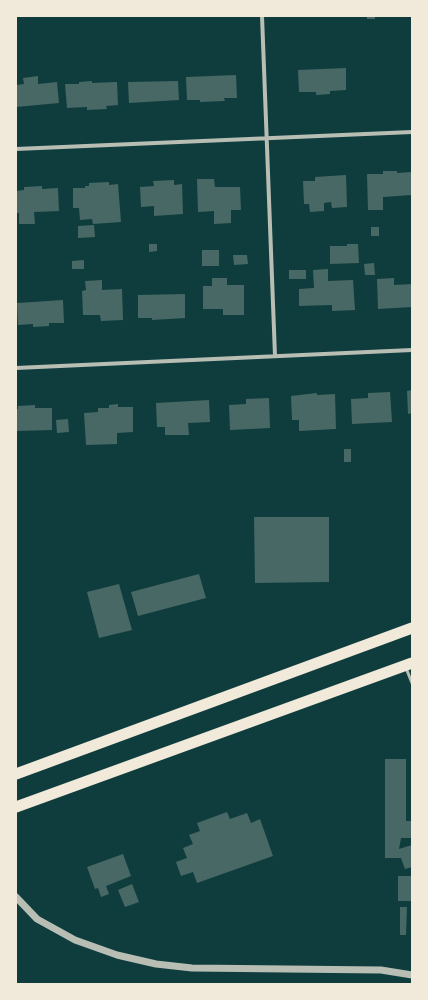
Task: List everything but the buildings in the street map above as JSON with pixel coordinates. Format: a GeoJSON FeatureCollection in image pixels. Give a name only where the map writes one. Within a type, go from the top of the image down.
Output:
{"type":"FeatureCollection","features":[{"type":"Feature","properties":{"kind":"highway"},"geometry":{"type":"LineString","coordinates":[[16,774],[412,628]]}},
{"type":"Feature","properties":{"kind":"highway"},"geometry":{"type":"LineString","coordinates":[[16,807],[408,664]]}},
{"type":"Feature","properties":{"kind":"street"},"geometry":{"type":"LineString","coordinates":[[262,16],[275,356]]}},
{"type":"Feature","properties":{"kind":"street"},"geometry":{"type":"LineString","coordinates":[[16,149],[412,132]]}},
{"type":"Feature","properties":{"kind":"street"},"geometry":{"type":"LineString","coordinates":[[16,368],[412,350]]}},
{"type":"Feature","properties":{"kind":"street"},"geometry":{"type":"LineString","coordinates":[[16,897],[37,918],[75,940],[117,955],[156,964],[192,968],[381,970],[412,975]]}},
{"type":"Feature","properties":{"kind":"lane"},"geometry":{"type":"LineString","coordinates":[[408,664],[412,683]]}}]}
